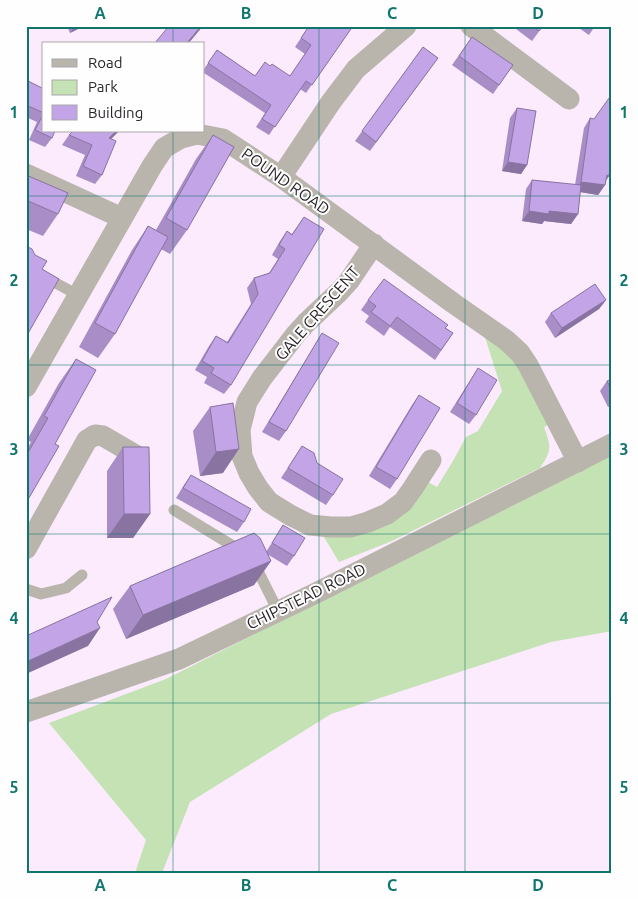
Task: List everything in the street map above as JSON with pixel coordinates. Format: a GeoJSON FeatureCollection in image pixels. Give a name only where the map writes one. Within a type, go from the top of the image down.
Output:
{"type":"FeatureCollection","features":[{"type":"Feature","properties":{"kind":"street"},"geometry":{"type":"LineString","coordinates":[[281,177],[331,102],[356,69],[406,26]]}},
{"type":"Feature","properties":{"kind":"street"},"geometry":{"type":"LineString","coordinates":[[471,26],[569,99]]}},
{"type":"Feature","properties":{"kind":"street","name":"POUND ROAD"},"geometry":{"type":"LineString","coordinates":[[26,387],[164,148],[181,138],[197,134],[223,139],[281,177],[506,340],[528,365],[578,462]]}},
{"type":"Feature","properties":{"kind":"street"},"geometry":{"type":"LineString","coordinates":[[26,174],[122,218]]}},
{"type":"Feature","properties":{"kind":"street","name":"GALE CRESCENT"},"geometry":{"type":"LineString","coordinates":[[374,244],[344,286],[296,334],[262,378],[247,402],[240,430],[242,456],[258,488],[269,502],[310,525],[331,527],[351,527],[387,514],[403,502],[431,460]]}},
{"type":"Feature","properties":{"kind":"street"},"geometry":{"type":"LineString","coordinates":[[26,549],[87,440],[95,435],[103,436],[139,457]]}},
{"type":"Feature","properties":{"kind":"street","name":"CHIPSTEAD ROAD"},"geometry":{"type":"LineString","coordinates":[[26,712],[179,658],[278,611],[612,444]]}},
{"type":"Feature","properties":{"kind":"lane"},"geometry":{"type":"LineString","coordinates":[[26,267],[78,295]]}},
{"type":"Feature","properties":{"kind":"lane"},"geometry":{"type":"LineString","coordinates":[[174,510],[250,557],[278,611]]}},
{"type":"Feature","properties":{"kind":"lane"},"geometry":{"type":"LineString","coordinates":[[26,589],[41,594],[66,588],[82,574]]}},
{"type":"Feature","properties":{"kind":"green space"},"geometry":{"type":"Polygon","coordinates":[[[485,337],[508,353],[519,367],[548,425],[544,427],[549,448],[544,462],[540,468],[392,541],[339,562],[324,537],[428,482],[437,487],[466,437],[478,431],[502,391],[485,337]]]}},
{"type":"Feature","properties":{"kind":"green space"},"geometry":{"type":"Polygon","coordinates":[[[612,452],[612,631],[551,642],[331,714],[190,802],[162,873],[135,873],[146,840],[49,723],[166,679],[582,469],[612,452]]]}},
{"type":"Feature","properties":{"kind":"building"},"geometry":{"type":"Polygon","coordinates":[[[169,26],[201,26],[188,42],[156,42],[169,26]]]}},
{"type":"Feature","properties":{"kind":"building"},"geometry":{"type":"Polygon","coordinates":[[[309,26],[353,26],[312,85],[306,81],[275,127],[262,119],[271,105],[208,63],[217,50],[255,76],[265,62],[270,66],[272,64],[290,76],[311,45],[301,38],[309,26]]]}},
{"type":"Feature","properties":{"kind":"building"},"geometry":{"type":"Polygon","coordinates":[[[532,26],[543,26],[539,31],[532,26]]]}},
{"type":"Feature","properties":{"kind":"building"},"geometry":{"type":"Polygon","coordinates":[[[472,37],[513,65],[499,85],[459,56],[472,37]]]}},
{"type":"Feature","properties":{"kind":"building"},"geometry":{"type":"Polygon","coordinates":[[[423,47],[438,58],[376,142],[362,131],[423,47]]]}},
{"type":"Feature","properties":{"kind":"building"},"geometry":{"type":"Polygon","coordinates":[[[26,80],[42,88],[42,112],[26,105],[26,80]]]}},
{"type":"Feature","properties":{"kind":"building"},"geometry":{"type":"Polygon","coordinates":[[[612,94],[612,154],[609,176],[607,175],[605,185],[581,182],[590,118],[594,119],[612,94]]]}},
{"type":"Feature","properties":{"kind":"building"},"geometry":{"type":"Polygon","coordinates":[[[517,108],[536,111],[527,165],[508,162],[517,108]]]}},
{"type":"Feature","properties":{"kind":"building"},"geometry":{"type":"Polygon","coordinates":[[[42,117],[42,132],[55,132],[52,138],[35,130],[42,117]]]}},
{"type":"Feature","properties":{"kind":"building"},"geometry":{"type":"Polygon","coordinates":[[[72,132],[115,132],[109,138],[116,141],[102,175],[83,166],[92,145],[69,135],[72,132]]]}},
{"type":"Feature","properties":{"kind":"building"},"geometry":{"type":"Polygon","coordinates":[[[213,135],[234,147],[187,230],[166,218],[213,135]]]}},
{"type":"Feature","properties":{"kind":"building"},"geometry":{"type":"Polygon","coordinates":[[[26,175],[68,193],[58,214],[26,200],[26,175]]]}},
{"type":"Feature","properties":{"kind":"building"},"geometry":{"type":"Polygon","coordinates":[[[532,180],[581,185],[578,214],[549,211],[549,214],[529,211],[532,180]]]}},
{"type":"Feature","properties":{"kind":"building"},"geometry":{"type":"Polygon","coordinates":[[[304,217],[324,229],[231,385],[211,373],[214,368],[202,361],[216,336],[228,343],[258,294],[254,278],[270,273],[285,249],[279,245],[287,231],[292,235],[304,217]]]}},
{"type":"Feature","properties":{"kind":"building"},"geometry":{"type":"Polygon","coordinates":[[[148,226],[168,237],[115,334],[95,323],[148,226]]]}},
{"type":"Feature","properties":{"kind":"building"},"geometry":{"type":"Polygon","coordinates":[[[26,246],[32,249],[35,255],[47,261],[42,269],[59,279],[26,337],[26,246]]]}},
{"type":"Feature","properties":{"kind":"building"},"geometry":{"type":"Polygon","coordinates":[[[384,279],[448,325],[445,328],[453,333],[441,350],[397,317],[390,326],[371,312],[376,306],[368,300],[384,279]]]}},
{"type":"Feature","properties":{"kind":"building"},"geometry":{"type":"Polygon","coordinates":[[[595,284],[606,300],[562,328],[551,313],[595,284]]]}},
{"type":"Feature","properties":{"kind":"building"},"geometry":{"type":"Polygon","coordinates":[[[322,333],[339,343],[286,431],[269,422],[322,333]]]}},
{"type":"Feature","properties":{"kind":"building"},"geometry":{"type":"Polygon","coordinates":[[[76,359],[96,370],[55,444],[59,446],[26,503],[26,456],[48,418],[44,416],[76,359]]]}},
{"type":"Feature","properties":{"kind":"building"},"geometry":{"type":"Polygon","coordinates":[[[478,368],[497,380],[476,415],[457,403],[478,368]]]}},
{"type":"Feature","properties":{"kind":"building"},"geometry":{"type":"Polygon","coordinates":[[[612,379],[612,391],[607,381],[612,379]]]}},
{"type":"Feature","properties":{"kind":"building"},"geometry":{"type":"Polygon","coordinates":[[[419,395],[440,408],[397,479],[376,467],[419,395]]]}},
{"type":"Feature","properties":{"kind":"building"},"geometry":{"type":"Polygon","coordinates":[[[233,403],[239,449],[216,452],[210,407],[233,403]]]}},
{"type":"Feature","properties":{"kind":"building"},"geometry":{"type":"Polygon","coordinates":[[[302,446],[314,453],[317,463],[343,479],[333,495],[288,468],[302,446]]]}},
{"type":"Feature","properties":{"kind":"building"},"geometry":{"type":"Polygon","coordinates":[[[123,447],[149,447],[150,514],[124,514],[123,447]]]}},
{"type":"Feature","properties":{"kind":"building"},"geometry":{"type":"Polygon","coordinates":[[[191,475],[251,509],[244,522],[183,488],[191,475]]]}},
{"type":"Feature","properties":{"kind":"building"},"geometry":{"type":"Polygon","coordinates":[[[283,525],[305,538],[294,556],[272,543],[283,525]]]}},
{"type":"Feature","properties":{"kind":"building"},"geometry":{"type":"Polygon","coordinates":[[[254,533],[260,538],[271,561],[143,615],[130,586],[254,533]]]}},
{"type":"Feature","properties":{"kind":"building"},"geometry":{"type":"Polygon","coordinates":[[[112,597],[97,622],[100,628],[26,662],[26,636],[112,597]]]}}]}
